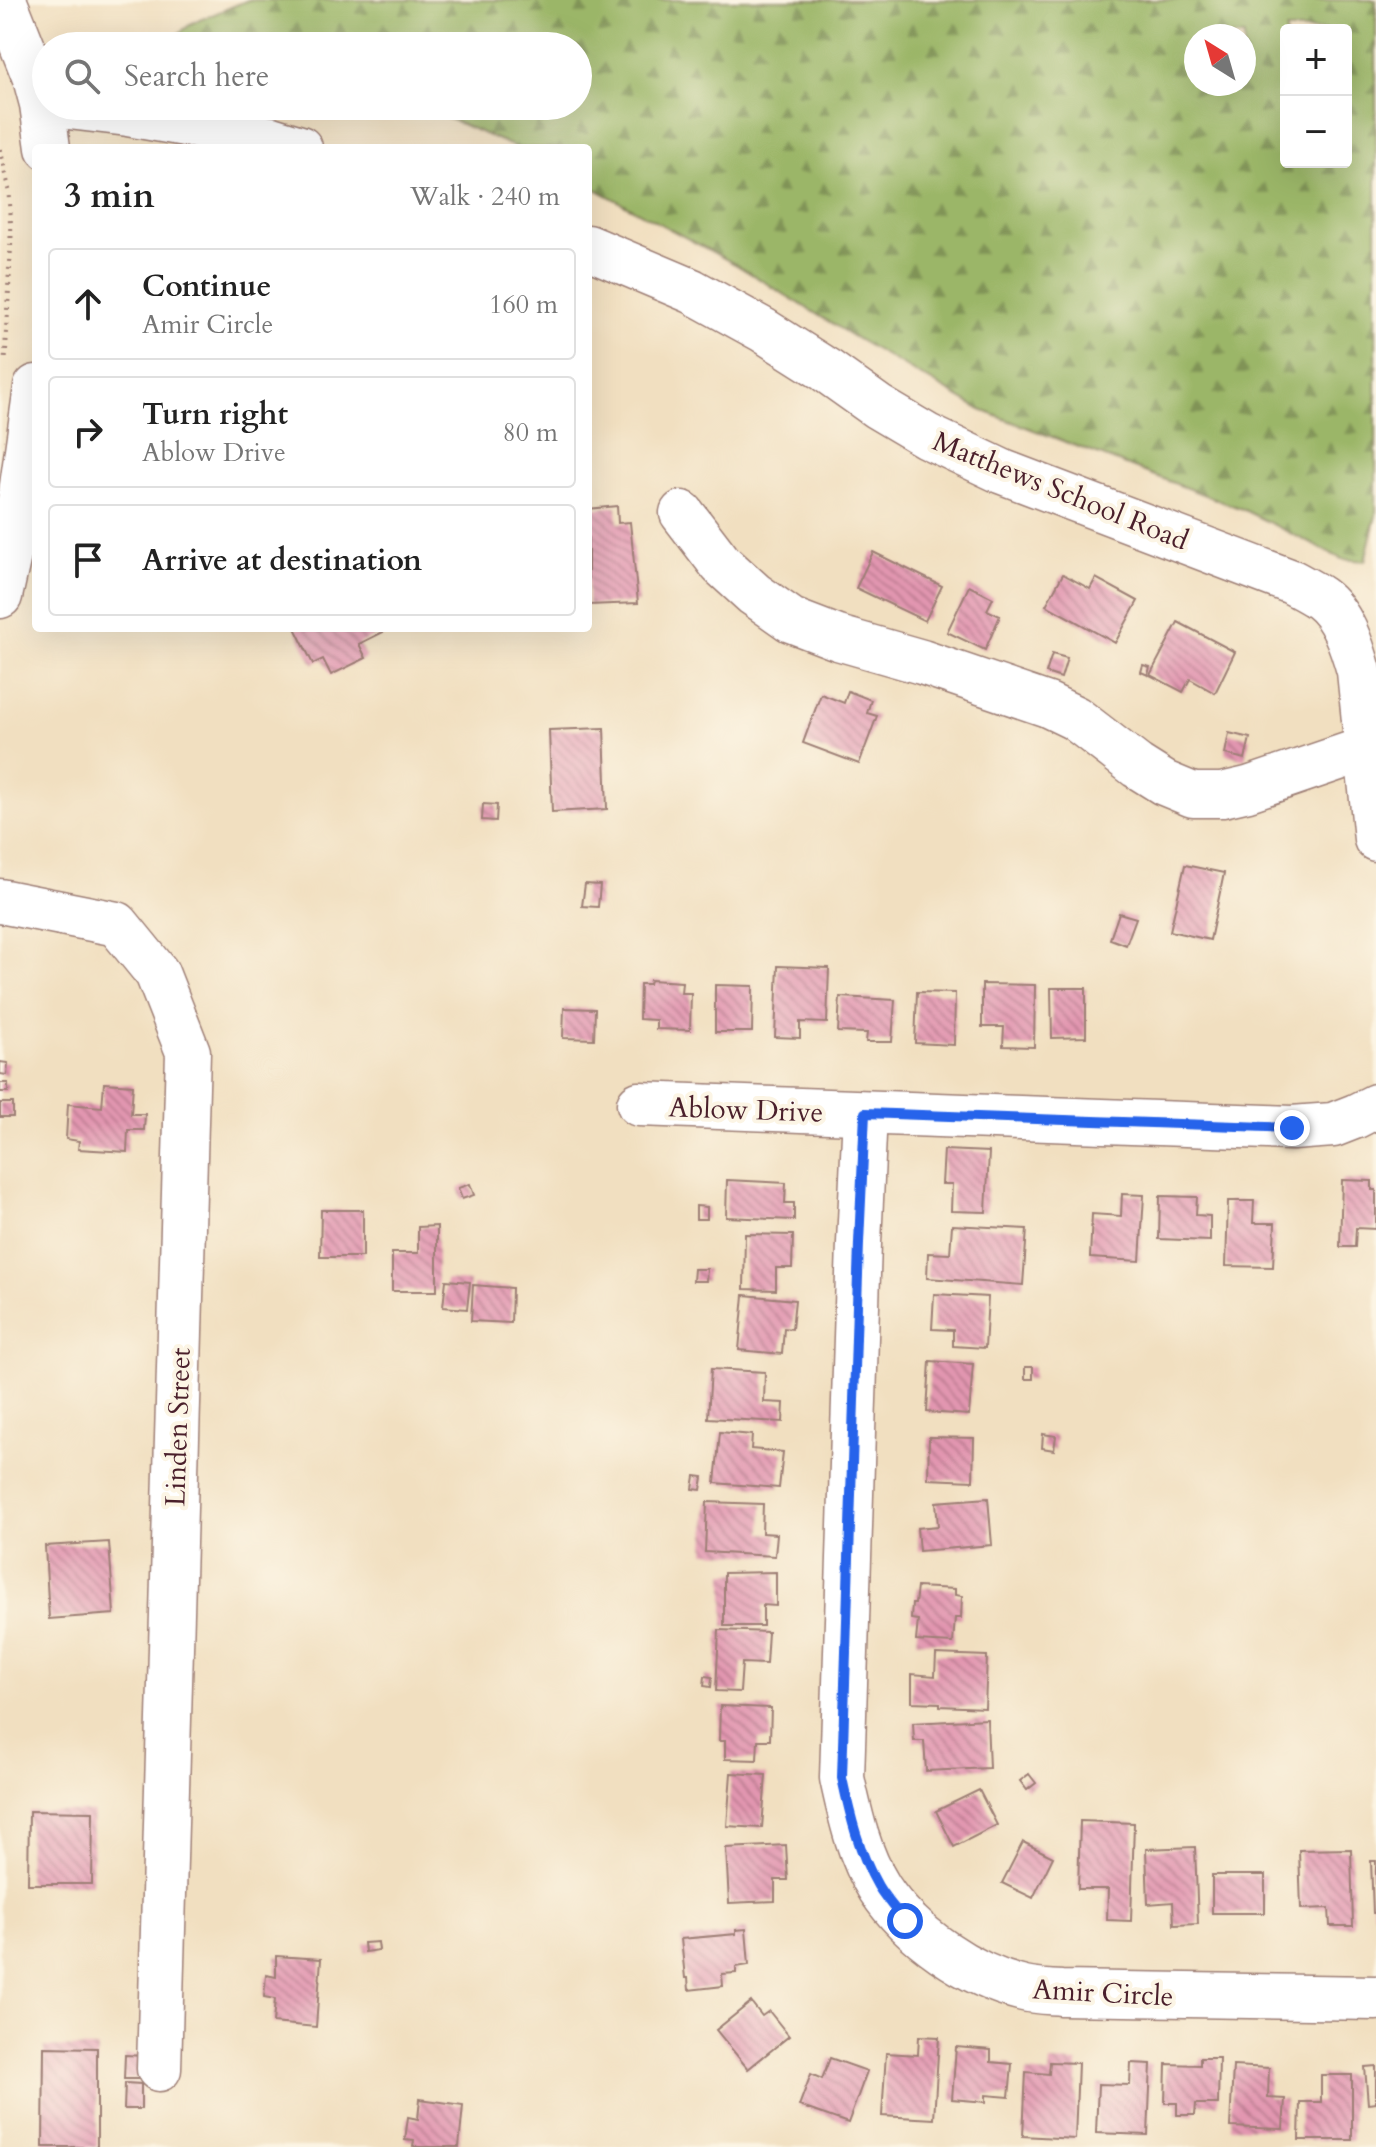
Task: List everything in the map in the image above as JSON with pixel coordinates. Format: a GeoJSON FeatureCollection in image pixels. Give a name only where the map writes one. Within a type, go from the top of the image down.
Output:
{"type":"FeatureCollection","features":[{"type":"Feature","properties":{"kind":"street"},"geometry":{"type":"LineString","coordinates":[[4,0],[32,70]]}},
{"type":"Feature","properties":{"kind":"street"},"geometry":{"type":"LineString","coordinates":[[48,144],[49,120]]}},
{"type":"Feature","properties":{"kind":"street"},"geometry":{"type":"LineString","coordinates":[[162,120],[287,144]]}},
{"type":"Feature","properties":{"kind":"street","name":"Matthews School Road"},"geometry":{"type":"LineString","coordinates":[[592,249],[692,291],[776,338],[927,436],[1003,472],[1292,582],[1321,599],[1364,644],[1359,671],[1376,839]]}},
{"type":"Feature","properties":{"kind":"street"},"geometry":{"type":"LineString","coordinates":[[0,596],[18,514],[20,375]]}},
{"type":"Feature","properties":{"kind":"street"},"geometry":{"type":"LineString","coordinates":[[682,513],[721,564],[754,594],[791,620],[1048,705],[1075,718],[1164,783],[1193,795],[1222,795],[1248,789],[1368,748]]}},
{"type":"Feature","properties":{"kind":"street","name":"Linden Street"},"geometry":{"type":"LineString","coordinates":[[0,901],[117,924],[157,973],[188,1052],[159,2069]]}},
{"type":"Feature","properties":{"kind":"street","name":"Ablow Drive"},"geometry":{"type":"LineString","coordinates":[[639,1104],[1292,1128],[1333,1125],[1376,1106]]}},
{"type":"Feature","properties":{"kind":"street","name":"Amir Circle"},"geometry":{"type":"LineString","coordinates":[[865,1113],[842,1778],[862,1853],[879,1888],[905,1921],[963,1965],[1025,1989],[1061,1993],[1376,1998]]}},
{"type":"Feature","properties":{"kind":"path"},"geometry":{"type":"LineString","coordinates":[[0,149],[9,191],[20,375]]}},
{"type":"Feature","properties":{"kind":"green space"},"geometry":{"type":"Polygon","coordinates":[[[248,0],[1376,0],[1376,515],[1365,561],[1342,559],[1242,509],[981,410],[735,264],[592,187],[592,144],[508,144],[452,120],[592,120],[592,32],[181,32],[192,23],[248,0]]]}},
{"type":"Feature","properties":{"kind":"building"},"geometry":{"type":"Polygon","coordinates":[[[617,506],[618,523],[630,522],[638,603],[592,605],[592,509],[617,506]]]}},
{"type":"Feature","properties":{"kind":"building"},"geometry":{"type":"Polygon","coordinates":[[[873,552],[942,586],[925,621],[856,588],[873,552]]]}},
{"type":"Feature","properties":{"kind":"building"},"geometry":{"type":"Polygon","coordinates":[[[1063,574],[1090,589],[1096,578],[1138,601],[1115,643],[1046,605],[1063,574]]]}},
{"type":"Feature","properties":{"kind":"building"},"geometry":{"type":"Polygon","coordinates":[[[969,586],[993,598],[987,610],[1000,616],[985,650],[947,632],[969,586]]]}},
{"type":"Feature","properties":{"kind":"building"},"geometry":{"type":"Polygon","coordinates":[[[1178,622],[1235,652],[1215,693],[1190,679],[1183,692],[1150,675],[1178,622]]]}},
{"type":"Feature","properties":{"kind":"building"},"geometry":{"type":"Polygon","coordinates":[[[297,632],[383,632],[359,644],[366,658],[331,675],[323,659],[313,664],[297,632]]]}},
{"type":"Feature","properties":{"kind":"building"},"geometry":{"type":"Polygon","coordinates":[[[1052,654],[1067,658],[1061,678],[1046,673],[1052,654]]]}},
{"type":"Feature","properties":{"kind":"building"},"geometry":{"type":"Polygon","coordinates":[[[1143,665],[1150,667],[1148,675],[1141,672],[1143,665]]]}},
{"type":"Feature","properties":{"kind":"building"},"geometry":{"type":"Polygon","coordinates":[[[848,691],[871,700],[867,713],[877,716],[859,764],[803,743],[821,694],[844,703],[848,691]]]}},
{"type":"Feature","properties":{"kind":"building"},"geometry":{"type":"Polygon","coordinates":[[[604,728],[607,809],[552,812],[549,730],[604,728]]]}},
{"type":"Feature","properties":{"kind":"building"},"geometry":{"type":"Polygon","coordinates":[[[1229,733],[1250,738],[1245,759],[1225,754],[1229,733]]]}},
{"type":"Feature","properties":{"kind":"building"},"geometry":{"type":"Polygon","coordinates":[[[483,804],[497,805],[496,821],[482,820],[483,804]]]}},
{"type":"Feature","properties":{"kind":"building"},"geometry":{"type":"Polygon","coordinates":[[[1185,865],[1224,873],[1210,940],[1170,931],[1185,865]]]}},
{"type":"Feature","properties":{"kind":"building"},"geometry":{"type":"Polygon","coordinates":[[[585,884],[600,885],[598,907],[582,906],[585,884]]]}},
{"type":"Feature","properties":{"kind":"building"},"geometry":{"type":"Polygon","coordinates":[[[1119,913],[1136,918],[1126,945],[1110,939],[1119,913]]]}},
{"type":"Feature","properties":{"kind":"building"},"geometry":{"type":"Polygon","coordinates":[[[778,966],[829,968],[827,1023],[800,1022],[800,1038],[775,1037],[778,966]]]}},
{"type":"Feature","properties":{"kind":"building"},"geometry":{"type":"Polygon","coordinates":[[[650,980],[682,982],[681,993],[691,993],[690,1030],[656,1029],[656,1020],[639,1019],[640,984],[649,984],[650,980]]]}},
{"type":"Feature","properties":{"kind":"building"},"geometry":{"type":"Polygon","coordinates":[[[982,984],[1035,985],[1034,1047],[1003,1046],[1004,1027],[982,1027],[982,984]]]}},
{"type":"Feature","properties":{"kind":"building"},"geometry":{"type":"Polygon","coordinates":[[[715,985],[753,986],[752,1032],[715,1032],[715,985]]]}},
{"type":"Feature","properties":{"kind":"building"},"geometry":{"type":"Polygon","coordinates":[[[1051,988],[1086,988],[1086,1037],[1052,1038],[1051,988]]]}},
{"type":"Feature","properties":{"kind":"building"},"geometry":{"type":"Polygon","coordinates":[[[917,992],[955,993],[954,1045],[915,1043],[917,992]]]}},
{"type":"Feature","properties":{"kind":"building"},"geometry":{"type":"Polygon","coordinates":[[[840,997],[895,1000],[892,1042],[866,1042],[867,1033],[838,1032],[840,997]]]}},
{"type":"Feature","properties":{"kind":"building"},"geometry":{"type":"Polygon","coordinates":[[[564,1008],[595,1009],[594,1039],[563,1038],[564,1008]]]}},
{"type":"Feature","properties":{"kind":"building"},"geometry":{"type":"Polygon","coordinates":[[[0,1062],[8,1063],[7,1075],[0,1074],[0,1062]]]}},
{"type":"Feature","properties":{"kind":"building"},"geometry":{"type":"Polygon","coordinates":[[[0,1083],[8,1083],[8,1092],[0,1092],[0,1083]]]}},
{"type":"Feature","properties":{"kind":"building"},"geometry":{"type":"Polygon","coordinates":[[[104,1083],[133,1085],[131,1114],[145,1114],[144,1130],[128,1130],[127,1152],[78,1149],[79,1141],[66,1139],[68,1104],[102,1107],[104,1083]]]}},
{"type":"Feature","properties":{"kind":"building"},"geometry":{"type":"Polygon","coordinates":[[[0,1103],[13,1103],[13,1117],[0,1117],[0,1103]]]}},
{"type":"Feature","properties":{"kind":"building"},"geometry":{"type":"Polygon","coordinates":[[[944,1150],[989,1152],[986,1212],[951,1211],[952,1184],[942,1184],[944,1150]]]}},
{"type":"Feature","properties":{"kind":"building"},"geometry":{"type":"Polygon","coordinates":[[[727,1180],[786,1183],[785,1203],[794,1203],[794,1220],[726,1217],[727,1180]]]}},
{"type":"Feature","properties":{"kind":"building"},"geometry":{"type":"Polygon","coordinates":[[[1342,1180],[1372,1181],[1372,1190],[1376,1190],[1376,1229],[1356,1228],[1355,1247],[1340,1247],[1342,1180]]]}},
{"type":"Feature","properties":{"kind":"building"},"geometry":{"type":"Polygon","coordinates":[[[470,1184],[474,1195],[462,1199],[458,1188],[470,1184]]]}},
{"type":"Feature","properties":{"kind":"building"},"geometry":{"type":"Polygon","coordinates":[[[1122,1194],[1144,1195],[1140,1261],[1090,1258],[1092,1214],[1121,1216],[1122,1194]]]}},
{"type":"Feature","properties":{"kind":"building"},"geometry":{"type":"Polygon","coordinates":[[[1160,1196],[1197,1197],[1196,1215],[1210,1216],[1210,1241],[1159,1239],[1160,1196]]]}},
{"type":"Feature","properties":{"kind":"building"},"geometry":{"type":"Polygon","coordinates":[[[1228,1201],[1254,1201],[1253,1223],[1275,1223],[1273,1267],[1226,1266],[1228,1201]]]}},
{"type":"Feature","properties":{"kind":"building"},"geometry":{"type":"Polygon","coordinates":[[[696,1206],[707,1207],[707,1219],[696,1219],[696,1206]]]}},
{"type":"Feature","properties":{"kind":"building"},"geometry":{"type":"Polygon","coordinates":[[[321,1210],[363,1210],[363,1257],[320,1257],[321,1210]]]}},
{"type":"Feature","properties":{"kind":"building"},"geometry":{"type":"Polygon","coordinates":[[[952,1225],[1027,1229],[1023,1285],[927,1278],[928,1253],[950,1254],[952,1225]]]}},
{"type":"Feature","properties":{"kind":"building"},"geometry":{"type":"Polygon","coordinates":[[[437,1226],[437,1291],[392,1291],[392,1253],[418,1253],[418,1227],[437,1226]]]}},
{"type":"Feature","properties":{"kind":"building"},"geometry":{"type":"Polygon","coordinates":[[[745,1234],[793,1235],[792,1268],[776,1268],[776,1290],[744,1289],[745,1234]]]}},
{"type":"Feature","properties":{"kind":"building"},"geometry":{"type":"Polygon","coordinates":[[[694,1269],[707,1269],[706,1281],[693,1281],[694,1269]]]}},
{"type":"Feature","properties":{"kind":"building"},"geometry":{"type":"Polygon","coordinates":[[[446,1280],[470,1282],[467,1309],[443,1307],[446,1280]]]}},
{"type":"Feature","properties":{"kind":"building"},"geometry":{"type":"Polygon","coordinates":[[[473,1285],[512,1288],[511,1323],[471,1321],[473,1285]]]}},
{"type":"Feature","properties":{"kind":"building"},"geometry":{"type":"Polygon","coordinates":[[[934,1294],[988,1297],[985,1348],[953,1346],[953,1330],[932,1329],[934,1294]]]}},
{"type":"Feature","properties":{"kind":"building"},"geometry":{"type":"Polygon","coordinates":[[[744,1295],[795,1300],[792,1329],[784,1328],[782,1354],[739,1350],[744,1295]]]}},
{"type":"Feature","properties":{"kind":"building"},"geometry":{"type":"Polygon","coordinates":[[[930,1361],[973,1364],[969,1415],[927,1412],[930,1361]]]}},
{"type":"Feature","properties":{"kind":"building"},"geometry":{"type":"Polygon","coordinates":[[[1025,1367],[1033,1367],[1033,1379],[1025,1379],[1025,1367]]]}},
{"type":"Feature","properties":{"kind":"building"},"geometry":{"type":"Polygon","coordinates":[[[711,1369],[765,1372],[764,1402],[784,1403],[783,1422],[708,1418],[711,1369]]]}},
{"type":"Feature","properties":{"kind":"building"},"geometry":{"type":"Polygon","coordinates":[[[720,1432],[752,1435],[751,1449],[783,1452],[779,1488],[715,1483],[720,1432]]]}},
{"type":"Feature","properties":{"kind":"building"},"geometry":{"type":"Polygon","coordinates":[[[1043,1434],[1056,1436],[1054,1450],[1042,1448],[1043,1434]]]}},
{"type":"Feature","properties":{"kind":"building"},"geometry":{"type":"Polygon","coordinates":[[[929,1437],[974,1438],[973,1481],[928,1479],[929,1437]]]}},
{"type":"Feature","properties":{"kind":"building"},"geometry":{"type":"Polygon","coordinates":[[[695,1476],[703,1477],[701,1490],[693,1489],[695,1476]]]}},
{"type":"Feature","properties":{"kind":"building"},"geometry":{"type":"Polygon","coordinates":[[[988,1498],[992,1545],[919,1551],[917,1528],[938,1526],[936,1502],[988,1498]]]}},
{"type":"Feature","properties":{"kind":"building"},"geometry":{"type":"Polygon","coordinates":[[[707,1502],[763,1504],[762,1533],[777,1534],[775,1556],[705,1552],[707,1502]]]}},
{"type":"Feature","properties":{"kind":"building"},"geometry":{"type":"Polygon","coordinates":[[[109,1542],[114,1614],[49,1619],[45,1546],[109,1542]]]}},
{"type":"Feature","properties":{"kind":"building"},"geometry":{"type":"Polygon","coordinates":[[[776,1572],[776,1606],[763,1605],[763,1626],[724,1626],[724,1573],[776,1572]]]}},
{"type":"Feature","properties":{"kind":"building"},"geometry":{"type":"Polygon","coordinates":[[[917,1587],[955,1589],[955,1595],[962,1596],[961,1618],[955,1618],[953,1643],[916,1641],[918,1620],[911,1619],[917,1587]]]}},
{"type":"Feature","properties":{"kind":"building"},"geometry":{"type":"Polygon","coordinates":[[[719,1630],[768,1632],[766,1664],[742,1663],[740,1692],[716,1691],[719,1630]]]}},
{"type":"Feature","properties":{"kind":"building"},"geometry":{"type":"Polygon","coordinates":[[[936,1654],[987,1656],[985,1708],[912,1702],[912,1674],[935,1676],[936,1654]]]}},
{"type":"Feature","properties":{"kind":"building"},"geometry":{"type":"Polygon","coordinates":[[[705,1676],[712,1677],[711,1687],[704,1686],[705,1676]]]}},
{"type":"Feature","properties":{"kind":"building"},"geometry":{"type":"Polygon","coordinates":[[[720,1706],[771,1708],[770,1740],[758,1740],[757,1760],[725,1759],[725,1741],[719,1741],[720,1706]]]}},
{"type":"Feature","properties":{"kind":"building"},"geometry":{"type":"Polygon","coordinates":[[[987,1719],[989,1768],[926,1771],[924,1741],[914,1741],[913,1723],[987,1719]]]}},
{"type":"Feature","properties":{"kind":"building"},"geometry":{"type":"Polygon","coordinates":[[[731,1773],[766,1775],[762,1828],[727,1826],[731,1773]]]}},
{"type":"Feature","properties":{"kind":"building"},"geometry":{"type":"Polygon","coordinates":[[[1029,1774],[1036,1783],[1027,1790],[1020,1781],[1029,1774]]]}},
{"type":"Feature","properties":{"kind":"building"},"geometry":{"type":"Polygon","coordinates":[[[979,1790],[997,1825],[954,1847],[936,1811],[979,1790]]]}},
{"type":"Feature","properties":{"kind":"building"},"geometry":{"type":"Polygon","coordinates":[[[29,1811],[93,1812],[92,1884],[28,1884],[29,1811]]]}},
{"type":"Feature","properties":{"kind":"building"},"geometry":{"type":"Polygon","coordinates":[[[1080,1821],[1134,1823],[1131,1921],[1107,1920],[1108,1889],[1078,1889],[1080,1821]]]}},
{"type":"Feature","properties":{"kind":"building"},"geometry":{"type":"Polygon","coordinates":[[[1023,1842],[1053,1857],[1033,1898],[1002,1883],[1023,1842]]]}},
{"type":"Feature","properties":{"kind":"building"},"geometry":{"type":"Polygon","coordinates":[[[786,1845],[788,1880],[775,1880],[775,1901],[729,1903],[726,1848],[786,1845]]]}},
{"type":"Feature","properties":{"kind":"building"},"geometry":{"type":"Polygon","coordinates":[[[1195,1847],[1198,1924],[1174,1925],[1173,1902],[1148,1904],[1146,1849],[1195,1847]]]}},
{"type":"Feature","properties":{"kind":"building"},"geometry":{"type":"Polygon","coordinates":[[[1351,1849],[1353,1926],[1330,1926],[1329,1908],[1301,1909],[1299,1850],[1351,1849]]]}},
{"type":"Feature","properties":{"kind":"building"},"geometry":{"type":"Polygon","coordinates":[[[1371,1861],[1376,1861],[1376,1913],[1373,1913],[1371,1861]]]}},
{"type":"Feature","properties":{"kind":"building"},"geometry":{"type":"Polygon","coordinates":[[[1212,1875],[1265,1875],[1265,1913],[1212,1913],[1212,1875]]]}},
{"type":"Feature","properties":{"kind":"building"},"geometry":{"type":"Polygon","coordinates":[[[746,1929],[749,1965],[736,1967],[736,1973],[722,1974],[723,1986],[689,1990],[681,1939],[736,1934],[736,1930],[746,1929]]]}},
{"type":"Feature","properties":{"kind":"building"},"geometry":{"type":"Polygon","coordinates":[[[378,1942],[379,1950],[365,1952],[364,1943],[378,1942]]]}},
{"type":"Feature","properties":{"kind":"building"},"geometry":{"type":"Polygon","coordinates":[[[276,1956],[321,1959],[316,2027],[273,2023],[275,1999],[264,1997],[266,1975],[276,1977],[276,1956]]]}},
{"type":"Feature","properties":{"kind":"building"},"geometry":{"type":"Polygon","coordinates":[[[751,2002],[762,2016],[769,2011],[789,2036],[748,2069],[716,2030],[751,2002]]]}},
{"type":"Feature","properties":{"kind":"building"},"geometry":{"type":"Polygon","coordinates":[[[919,2036],[939,2037],[934,2119],[882,2116],[886,2053],[918,2055],[919,2036]]]}},
{"type":"Feature","properties":{"kind":"building"},"geometry":{"type":"Polygon","coordinates":[[[44,2047],[97,2048],[97,2147],[43,2147],[44,2047]]]}},
{"type":"Feature","properties":{"kind":"building"},"geometry":{"type":"Polygon","coordinates":[[[956,2047],[991,2050],[991,2062],[1012,2064],[1009,2097],[986,2095],[986,2102],[952,2099],[956,2047]]]}},
{"type":"Feature","properties":{"kind":"building"},"geometry":{"type":"Polygon","coordinates":[[[125,2055],[145,2056],[144,2079],[124,2079],[125,2055]]]}},
{"type":"Feature","properties":{"kind":"building"},"geometry":{"type":"Polygon","coordinates":[[[830,2058],[867,2071],[848,2123],[799,2106],[811,2074],[822,2079],[830,2058]]]}},
{"type":"Feature","properties":{"kind":"building"},"geometry":{"type":"Polygon","coordinates":[[[1200,2058],[1219,2058],[1218,2104],[1196,2104],[1195,2115],[1177,2115],[1177,2103],[1165,2103],[1166,2064],[1200,2065],[1200,2058]]]}},
{"type":"Feature","properties":{"kind":"building"},"geometry":{"type":"Polygon","coordinates":[[[1050,2062],[1078,2063],[1075,2139],[1023,2136],[1026,2072],[1049,2074],[1050,2062]]]}},
{"type":"Feature","properties":{"kind":"building"},"geometry":{"type":"Polygon","coordinates":[[[1131,2063],[1151,2064],[1148,2135],[1096,2133],[1098,2084],[1130,2085],[1131,2063]]]}},
{"type":"Feature","properties":{"kind":"building"},"geometry":{"type":"Polygon","coordinates":[[[1233,2066],[1269,2068],[1268,2098],[1285,2099],[1283,2129],[1230,2127],[1233,2066]]]}},
{"type":"Feature","properties":{"kind":"building"},"geometry":{"type":"Polygon","coordinates":[[[1376,2066],[1376,2103],[1368,2104],[1365,2067],[1376,2066]]]}},
{"type":"Feature","properties":{"kind":"building"},"geometry":{"type":"Polygon","coordinates":[[[1321,2075],[1352,2075],[1352,2140],[1299,2140],[1300,2102],[1321,2102],[1321,2075]]]}},
{"type":"Feature","properties":{"kind":"building"},"geometry":{"type":"Polygon","coordinates":[[[125,2083],[141,2084],[141,2109],[124,2109],[125,2083]]]}},
{"type":"Feature","properties":{"kind":"building"},"geometry":{"type":"Polygon","coordinates":[[[420,2099],[463,2105],[459,2147],[413,2147],[414,2141],[405,2140],[408,2117],[418,2119],[420,2099]]]}},
{"type":"Feature","properties":{"kind":"route"},"geometry":{"type":"LineString","coordinates":[[905,1921],[879,1888],[862,1853],[842,1778],[865,1113],[1292,1128]]}}]}
